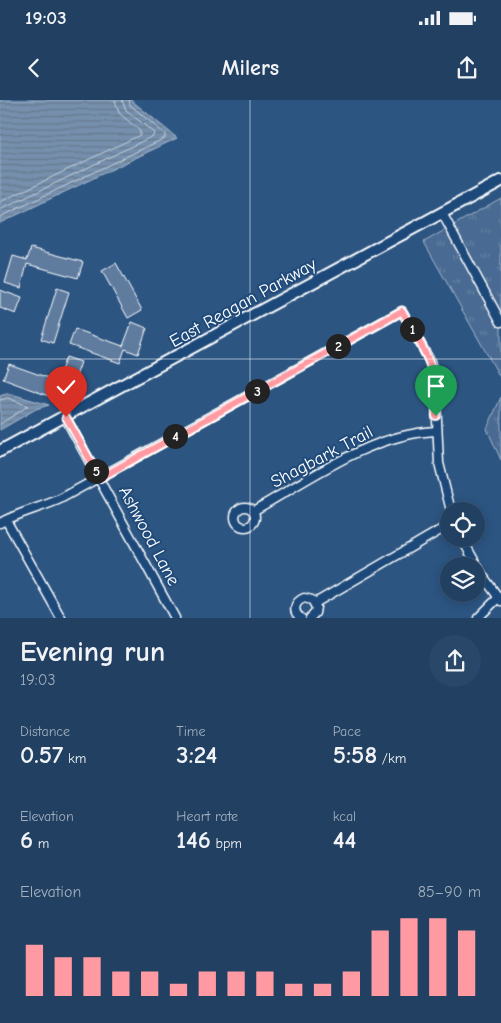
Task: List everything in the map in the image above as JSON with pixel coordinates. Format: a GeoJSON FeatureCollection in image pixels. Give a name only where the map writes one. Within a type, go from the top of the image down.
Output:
{"type":"FeatureCollection","features":[{"type":"Feature","properties":{"kind":"street","name":"East Reagan Parkway"},"geometry":{"type":"LineString","coordinates":[[0,451],[501,181]]}},
{"type":"Feature","properties":{"kind":"street"},"geometry":{"type":"LineString","coordinates":[[442,214],[501,322]]}},
{"type":"Feature","properties":{"kind":"street"},"geometry":{"type":"LineString","coordinates":[[61,618],[3,521],[23,511],[52,503],[100,478],[402,311],[432,365],[437,391],[436,431],[439,463],[449,502]]}},
{"type":"Feature","properties":{"kind":"street","name":"Ashwood Lane"},"geometry":{"type":"LineString","coordinates":[[66,417],[176,618],[184,618]]}},
{"type":"Feature","properties":{"kind":"street","name":"Shagbark Trail"},"geometry":{"type":"LineString","coordinates":[[253,511],[374,444],[409,433],[436,431]]}},
{"type":"Feature","properties":{"kind":"street"},"geometry":{"type":"LineString","coordinates":[[315,603],[440,530]]}},
{"type":"Feature","properties":{"kind":"street"},"geometry":{"type":"LineString","coordinates":[[467,547],[483,576],[500,599],[478,618]]}},
{"type":"Feature","properties":{"kind":"street"},"geometry":{"type":"LineString","coordinates":[[301,618],[295,612],[296,603],[308,598],[315,603],[316,610],[310,618]]}},
{"type":"Feature","properties":{"kind":"green space"},"geometry":{"type":"Polygon","coordinates":[[[501,198],[501,379],[424,242],[501,198]]]}},
{"type":"Feature","properties":{"kind":"green space"},"geometry":{"type":"Polygon","coordinates":[[[501,397],[501,460],[487,429],[501,397]]]}},
{"type":"Feature","properties":{"kind":"water"},"geometry":{"type":"Polygon","coordinates":[[[0,100],[131,100],[177,138],[0,223],[0,100]]]}},
{"type":"Feature","properties":{"kind":"water"},"geometry":{"type":"Polygon","coordinates":[[[8,393],[49,405],[36,409],[0,430],[0,396],[8,393]]]}},
{"type":"Feature","properties":{"kind":"building"},"geometry":{"type":"Polygon","coordinates":[[[31,248],[83,262],[78,278],[27,264],[21,288],[5,283],[13,256],[27,260],[31,248]]]}},
{"type":"Feature","properties":{"kind":"building"},"geometry":{"type":"Polygon","coordinates":[[[116,263],[142,310],[128,318],[102,271],[116,263]]]}},
{"type":"Feature","properties":{"kind":"building"},"geometry":{"type":"Polygon","coordinates":[[[57,288],[69,292],[53,343],[41,339],[57,288]]]}},
{"type":"Feature","properties":{"kind":"building"},"geometry":{"type":"Polygon","coordinates":[[[0,290],[22,298],[16,314],[0,308],[0,290]]]}},
{"type":"Feature","properties":{"kind":"building"},"geometry":{"type":"Polygon","coordinates":[[[132,322],[147,328],[138,354],[125,349],[120,363],[69,345],[75,329],[123,346],[132,322]]]}},
{"type":"Feature","properties":{"kind":"building"},"geometry":{"type":"Polygon","coordinates":[[[66,357],[81,362],[72,388],[59,384],[54,398],[3,379],[9,364],[57,381],[66,357]]]}},
{"type":"Feature","properties":{"kind":"route"},"geometry":{"type":"LineString","coordinates":[[66,417],[100,478],[402,311],[432,365],[437,391],[436,416]]}}]}
